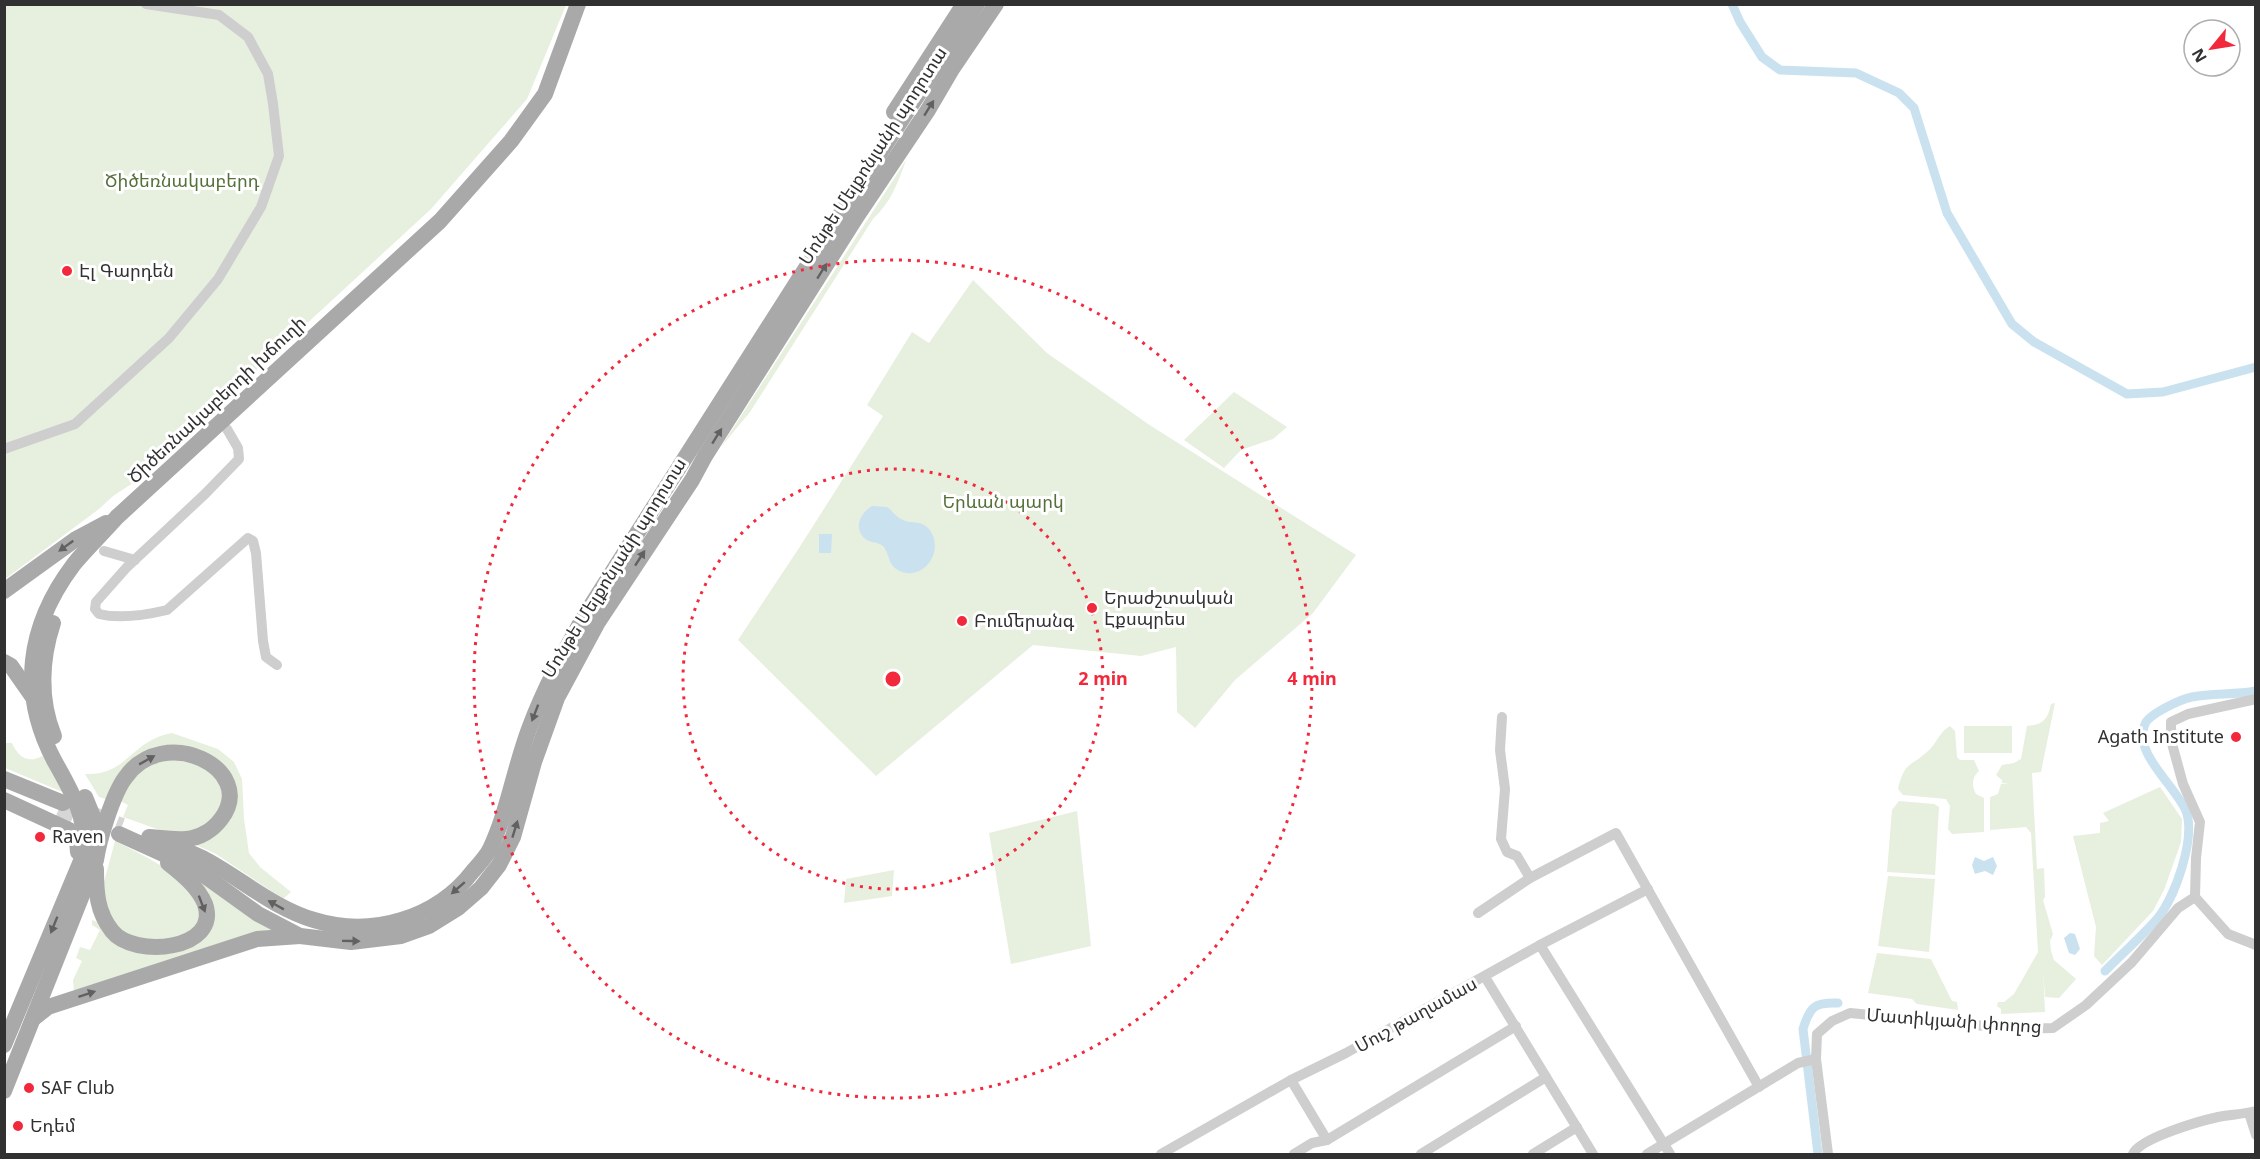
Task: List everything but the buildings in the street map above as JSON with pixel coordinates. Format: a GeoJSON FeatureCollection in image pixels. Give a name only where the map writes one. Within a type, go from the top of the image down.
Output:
{"type":"FeatureCollection","features":[{"type":"Feature","properties":{"kind":"main road","name":"Ծիծեռնակաբերդի խճուղի"},"geometry":{"type":"LineString","coordinates":[[4,1045],[83,856],[85,843],[83,822],[76,800],[42,733],[33,698],[32,656],[51,601],[75,563],[117,517],[440,221],[511,141],[545,94],[578,4]]}},
{"type":"Feature","properties":{"kind":"main road","name":"Ծիծեռնակաբերդի խճուղի"},"geometry":{"type":"LineString","coordinates":[[99,841],[91,809],[58,743],[48,714],[44,693],[44,672],[49,635],[71,584],[119,529],[444,228],[522,141],[552,99],[589,4]]}},
{"type":"Feature","properties":{"kind":"main road"},"geometry":{"type":"LineString","coordinates":[[636,534],[650,495],[964,4]]}},
{"type":"Feature","properties":{"kind":"main road","name":"Մոնթե Մելքոնյանի պողոտա"},"geometry":{"type":"LineString","coordinates":[[120,830],[149,842],[207,860],[271,902],[293,914],[318,922],[368,927],[396,922],[428,910],[461,887],[488,852],[502,821],[525,740],[551,675],[692,480],[698,451],[977,4]]}},
{"type":"Feature","properties":{"kind":"main road","name":"Մոնթե Մելքոնյանի պողոտա"},"geometry":{"type":"LineString","coordinates":[[149,842],[194,868],[258,914],[300,936],[351,942],[401,936],[429,926],[458,908],[481,888],[499,865],[513,837],[534,762],[557,698],[592,619],[636,534],[698,451],[928,110],[952,69],[996,4]]}},
{"type":"Feature","properties":{"kind":"main road"},"geometry":{"type":"LineString","coordinates":[[4,591],[76,539],[117,517]]}},
{"type":"Feature","properties":{"kind":"main road"},"geometry":{"type":"LineString","coordinates":[[4,663],[11,666],[33,698]]}},
{"type":"Feature","properties":{"kind":"main road"},"geometry":{"type":"LineString","coordinates":[[165,752],[184,752],[204,759],[220,772],[227,785],[229,802],[225,813],[214,827],[198,837],[149,842],[185,877],[205,904],[206,916],[202,926],[190,940],[183,943],[153,947],[135,946],[121,940],[113,933],[101,912],[97,898],[96,860],[99,841],[125,777],[147,759],[165,752]]}},
{"type":"Feature","properties":{"kind":"main road"},"geometry":{"type":"LineString","coordinates":[[4,779],[61,807],[4,789]]}},
{"type":"Feature","properties":{"kind":"main road"},"geometry":{"type":"LineString","coordinates":[[4,800],[64,827],[72,833],[78,846],[76,871]]}},
{"type":"Feature","properties":{"kind":"main road"},"geometry":{"type":"LineString","coordinates":[[4,1091],[96,860]]}},
{"type":"Feature","properties":{"kind":"main road"},"geometry":{"type":"LineString","coordinates":[[34,1017],[48,1007],[223,948],[257,939],[300,936]]}},
{"type":"Feature","properties":{"kind":"street"},"geometry":{"type":"LineString","coordinates":[[4,449],[75,424],[170,338],[218,279],[261,207],[279,156],[268,74],[248,37],[219,15],[146,4]]}},
{"type":"Feature","properties":{"kind":"street"},"geometry":{"type":"LineString","coordinates":[[227,429],[238,448],[239,459],[206,494],[135,560],[96,602],[95,609],[99,614],[109,617],[154,614],[166,610],[248,538],[253,541],[256,553],[266,657],[277,665]]}},
{"type":"Feature","properties":{"kind":"street"},"geometry":{"type":"LineString","coordinates":[[104,551],[135,560]]}},
{"type":"Feature","properties":{"kind":"street"},"geometry":{"type":"LineString","coordinates":[[2256,699],[2188,714],[2171,722],[2171,740],[2183,784],[2200,822],[2194,897],[2228,934],[2256,945]]}},
{"type":"Feature","properties":{"kind":"street"},"geometry":{"type":"LineString","coordinates":[[1502,717],[1500,750],[1505,789],[1501,839],[1507,852],[1516,856],[1530,878]]}},
{"type":"Feature","properties":{"kind":"street"},"geometry":{"type":"LineString","coordinates":[[1478,913],[1530,878],[1616,833],[1759,1087]]}},
{"type":"Feature","properties":{"kind":"street","name":"Մուշ թաղամաս"},"geometry":{"type":"LineString","coordinates":[[1161,1155],[1291,1080],[1346,1053],[1540,945],[1648,889]]}},
{"type":"Feature","properties":{"kind":"street","name":"Մատիկյանի փողոց"},"geometry":{"type":"LineString","coordinates":[[1828,1155],[1816,1059],[1817,1034],[1832,1021],[1850,1013],[2016,1029],[2053,1028],[2086,1005],[2132,962],[2178,908],[2194,897]]}},
{"type":"Feature","properties":{"kind":"street"},"geometry":{"type":"LineString","coordinates":[[1540,945],[1667,1150]]}},
{"type":"Feature","properties":{"kind":"street"},"geometry":{"type":"LineString","coordinates":[[1485,977],[1593,1155]]}},
{"type":"Feature","properties":{"kind":"street"},"geometry":{"type":"LineString","coordinates":[[1294,1155],[1312,1143],[1327,1140],[1516,1026]]}},
{"type":"Feature","properties":{"kind":"street"},"geometry":{"type":"LineString","coordinates":[[1647,1155],[1667,1150],[1798,1063],[1816,1059]]}},
{"type":"Feature","properties":{"kind":"street"},"geometry":{"type":"LineString","coordinates":[[1422,1155],[1546,1077]]}},
{"type":"Feature","properties":{"kind":"street"},"geometry":{"type":"LineString","coordinates":[[1291,1080],[1327,1140]]}},
{"type":"Feature","properties":{"kind":"street"},"geometry":{"type":"LineString","coordinates":[[2134,1151],[2186,1126],[2218,1117],[2252,1112],[2256,1135]]}},
{"type":"Feature","properties":{"kind":"street"},"geometry":{"type":"LineString","coordinates":[[1533,1155],[1577,1127]]}},
{"type":"Feature","properties":{"kind":"green space","name":"Ծիծեռնակաբերդ"},"geometry":{"type":"Polygon","coordinates":[[[4,5],[566,5],[527,99],[431,209],[136,481],[5,579],[4,5]]]}},
{"type":"Feature","properties":{"kind":"green space"},"geometry":{"type":"Polygon","coordinates":[[[906,160],[889,199],[873,219],[750,412],[721,447],[906,160]]]}},
{"type":"Feature","properties":{"kind":"green space","name":"Երևան պարկ"},"geometry":{"type":"Polygon","coordinates":[[[973,280],[1047,353],[1151,426],[1356,555],[1313,613],[1235,680],[1195,728],[1177,712],[1176,647],[1141,656],[1033,645],[876,776],[738,640],[883,416],[867,405],[912,332],[929,343],[973,280]]]}},
{"type":"Feature","properties":{"kind":"green space"},"geometry":{"type":"Polygon","coordinates":[[[1234,392],[1287,427],[1273,439],[1241,450],[1224,468],[1184,440],[1234,392]]]}},
{"type":"Feature","properties":{"kind":"green space"},"geometry":{"type":"Polygon","coordinates":[[[2055,703],[2041,772],[2032,773],[2037,869],[2044,868],[2045,897],[2043,900],[2053,934],[2050,941],[2054,960],[2076,979],[2059,998],[2045,997],[2043,969],[2045,1012],[2001,1014],[2001,1009],[1997,1006],[1998,1002],[2004,1002],[2014,994],[2038,952],[2031,833],[2026,827],[1990,830],[1990,797],[1998,794],[2001,784],[2010,783],[2002,783],[1996,775],[2002,765],[2021,759],[2027,726],[2044,720],[2051,704],[2055,703]]]}},
{"type":"Feature","properties":{"kind":"green space"},"geometry":{"type":"Polygon","coordinates":[[[1950,726],[1955,731],[1957,757],[1960,760],[1974,760],[1979,771],[1973,784],[1976,794],[1984,798],[1984,832],[1952,834],[1948,829],[1950,806],[1946,799],[1903,795],[1898,789],[1910,764],[1925,754],[1941,733],[1950,726]]]}},
{"type":"Feature","properties":{"kind":"green space"},"geometry":{"type":"Polygon","coordinates":[[[1964,726],[2012,726],[2012,753],[1964,753],[1964,726]]]}},
{"type":"Feature","properties":{"kind":"green space"},"geometry":{"type":"Polygon","coordinates":[[[172,733],[218,749],[234,762],[242,779],[249,853],[260,867],[291,892],[283,899],[216,854],[194,844],[206,841],[230,777],[161,747],[109,800],[99,797],[85,774],[108,771],[148,742],[172,733]]]}},
{"type":"Feature","properties":{"kind":"green space"},"geometry":{"type":"Polygon","coordinates":[[[5,743],[12,743],[24,758],[45,757],[65,793],[5,768],[5,743]]]}},
{"type":"Feature","properties":{"kind":"green space"},"geometry":{"type":"Polygon","coordinates":[[[189,759],[214,774],[221,787],[222,799],[217,815],[206,827],[174,835],[123,817],[128,805],[120,801],[128,783],[154,760],[189,759]]]}},
{"type":"Feature","properties":{"kind":"green space"},"geometry":{"type":"Polygon","coordinates":[[[2160,787],[2182,819],[2181,842],[2164,890],[2153,911],[2102,965],[2094,956],[2096,927],[2073,836],[2100,833],[2100,823],[2109,821],[2103,813],[2160,787]]]}},
{"type":"Feature","properties":{"kind":"green space"},"geometry":{"type":"Polygon","coordinates":[[[1899,801],[1934,804],[1939,807],[1935,875],[1887,872],[1892,810],[1899,801]]]}},
{"type":"Feature","properties":{"kind":"green space"},"geometry":{"type":"Polygon","coordinates":[[[1077,811],[1091,946],[1011,964],[989,833],[1077,811]]]}},
{"type":"Feature","properties":{"kind":"green space"},"geometry":{"type":"Polygon","coordinates":[[[115,841],[172,873],[195,896],[200,909],[198,923],[182,940],[132,940],[105,916],[104,882],[115,841]]]}},
{"type":"Feature","properties":{"kind":"green space"},"geometry":{"type":"Polygon","coordinates":[[[179,867],[286,932],[74,992],[73,980],[82,961],[76,958],[80,947],[90,950],[100,930],[92,925],[92,920],[172,951],[211,917],[179,867]]]}},
{"type":"Feature","properties":{"kind":"green space"},"geometry":{"type":"Polygon","coordinates":[[[894,870],[892,896],[844,903],[846,879],[894,870]]]}},
{"type":"Feature","properties":{"kind":"green space"},"geometry":{"type":"Polygon","coordinates":[[[1888,876],[1935,879],[1929,952],[1878,946],[1888,876]]]}},
{"type":"Feature","properties":{"kind":"green space"},"geometry":{"type":"Polygon","coordinates":[[[1877,953],[1931,959],[1952,1001],[1957,1002],[1958,1010],[1917,1004],[1912,999],[1868,993],[1877,953]]]}},
{"type":"Feature","properties":{"kind":"water"},"geometry":{"type":"Polygon","coordinates":[[[872,506],[887,507],[901,519],[927,527],[935,543],[934,551],[931,559],[920,571],[911,573],[897,570],[882,545],[862,536],[859,522],[872,506]]]}},
{"type":"Feature","properties":{"kind":"water"},"geometry":{"type":"Polygon","coordinates":[[[819,534],[832,534],[831,553],[819,553],[819,534]]]}},
{"type":"Feature","properties":{"kind":"water"},"geometry":{"type":"Polygon","coordinates":[[[1975,857],[1984,861],[1993,857],[1997,866],[1993,875],[1985,871],[1975,874],[1972,865],[1975,857]]]}},
{"type":"Feature","properties":{"kind":"water"},"geometry":{"type":"Polygon","coordinates":[[[2070,933],[2075,934],[2080,949],[2075,955],[2069,953],[2064,938],[2070,933]]]}},
{"type":"Feature","properties":{"kind":"waterway"},"geometry":{"type":"LineString","coordinates":[[1732,4],[1740,22],[1762,57],[1780,70],[1856,73],[1899,93],[1914,108],[1947,213],[2012,324],[2034,342],[2127,394],[2163,392],[2256,367]]}},
{"type":"Feature","properties":{"kind":"waterway"},"geometry":{"type":"LineString","coordinates":[[2105,971],[2151,926],[2164,909],[2177,883],[2186,852],[2188,836],[2186,811],[2150,758],[2143,735],[2145,724],[2159,712],[2187,698],[2256,691]]}},
{"type":"Feature","properties":{"kind":"waterway"},"geometry":{"type":"LineString","coordinates":[[1818,1154],[1803,1029],[1814,1007],[1824,1003],[1838,1003]]}},
{"type":"Feature","properties":{"kind":"tunnel"},"geometry":{"type":"LineString","coordinates":[[58,811],[91,824]]}},
{"type":"Feature","properties":{"kind":"tunnel"},"geometry":{"type":"LineString","coordinates":[[94,815],[122,826]]}},
{"type":"Feature","properties":{"kind":"place","name":"Էլ Գարդեն"},"geometry":{"type":"Point","coordinates":[67,271]}},
{"type":"Feature","properties":{"kind":"place","name":"Երաժշտական Էքսպրես"},"geometry":{"type":"Point","coordinates":[1092,608]}},
{"type":"Feature","properties":{"kind":"place","name":"Բումերանգ"},"geometry":{"type":"Point","coordinates":[962,621]}},
{"type":"Feature","properties":{"kind":"place","name":"Agath Institute"},"geometry":{"type":"Point","coordinates":[2236,737]}},
{"type":"Feature","properties":{"kind":"place","name":"Raven"},"geometry":{"type":"Point","coordinates":[40,837]}},
{"type":"Feature","properties":{"kind":"place","name":"SAF Club"},"geometry":{"type":"Point","coordinates":[29,1088]}},
{"type":"Feature","properties":{"kind":"place","name":"Եդեմ"},"geometry":{"type":"Point","coordinates":[18,1126]}}]}
